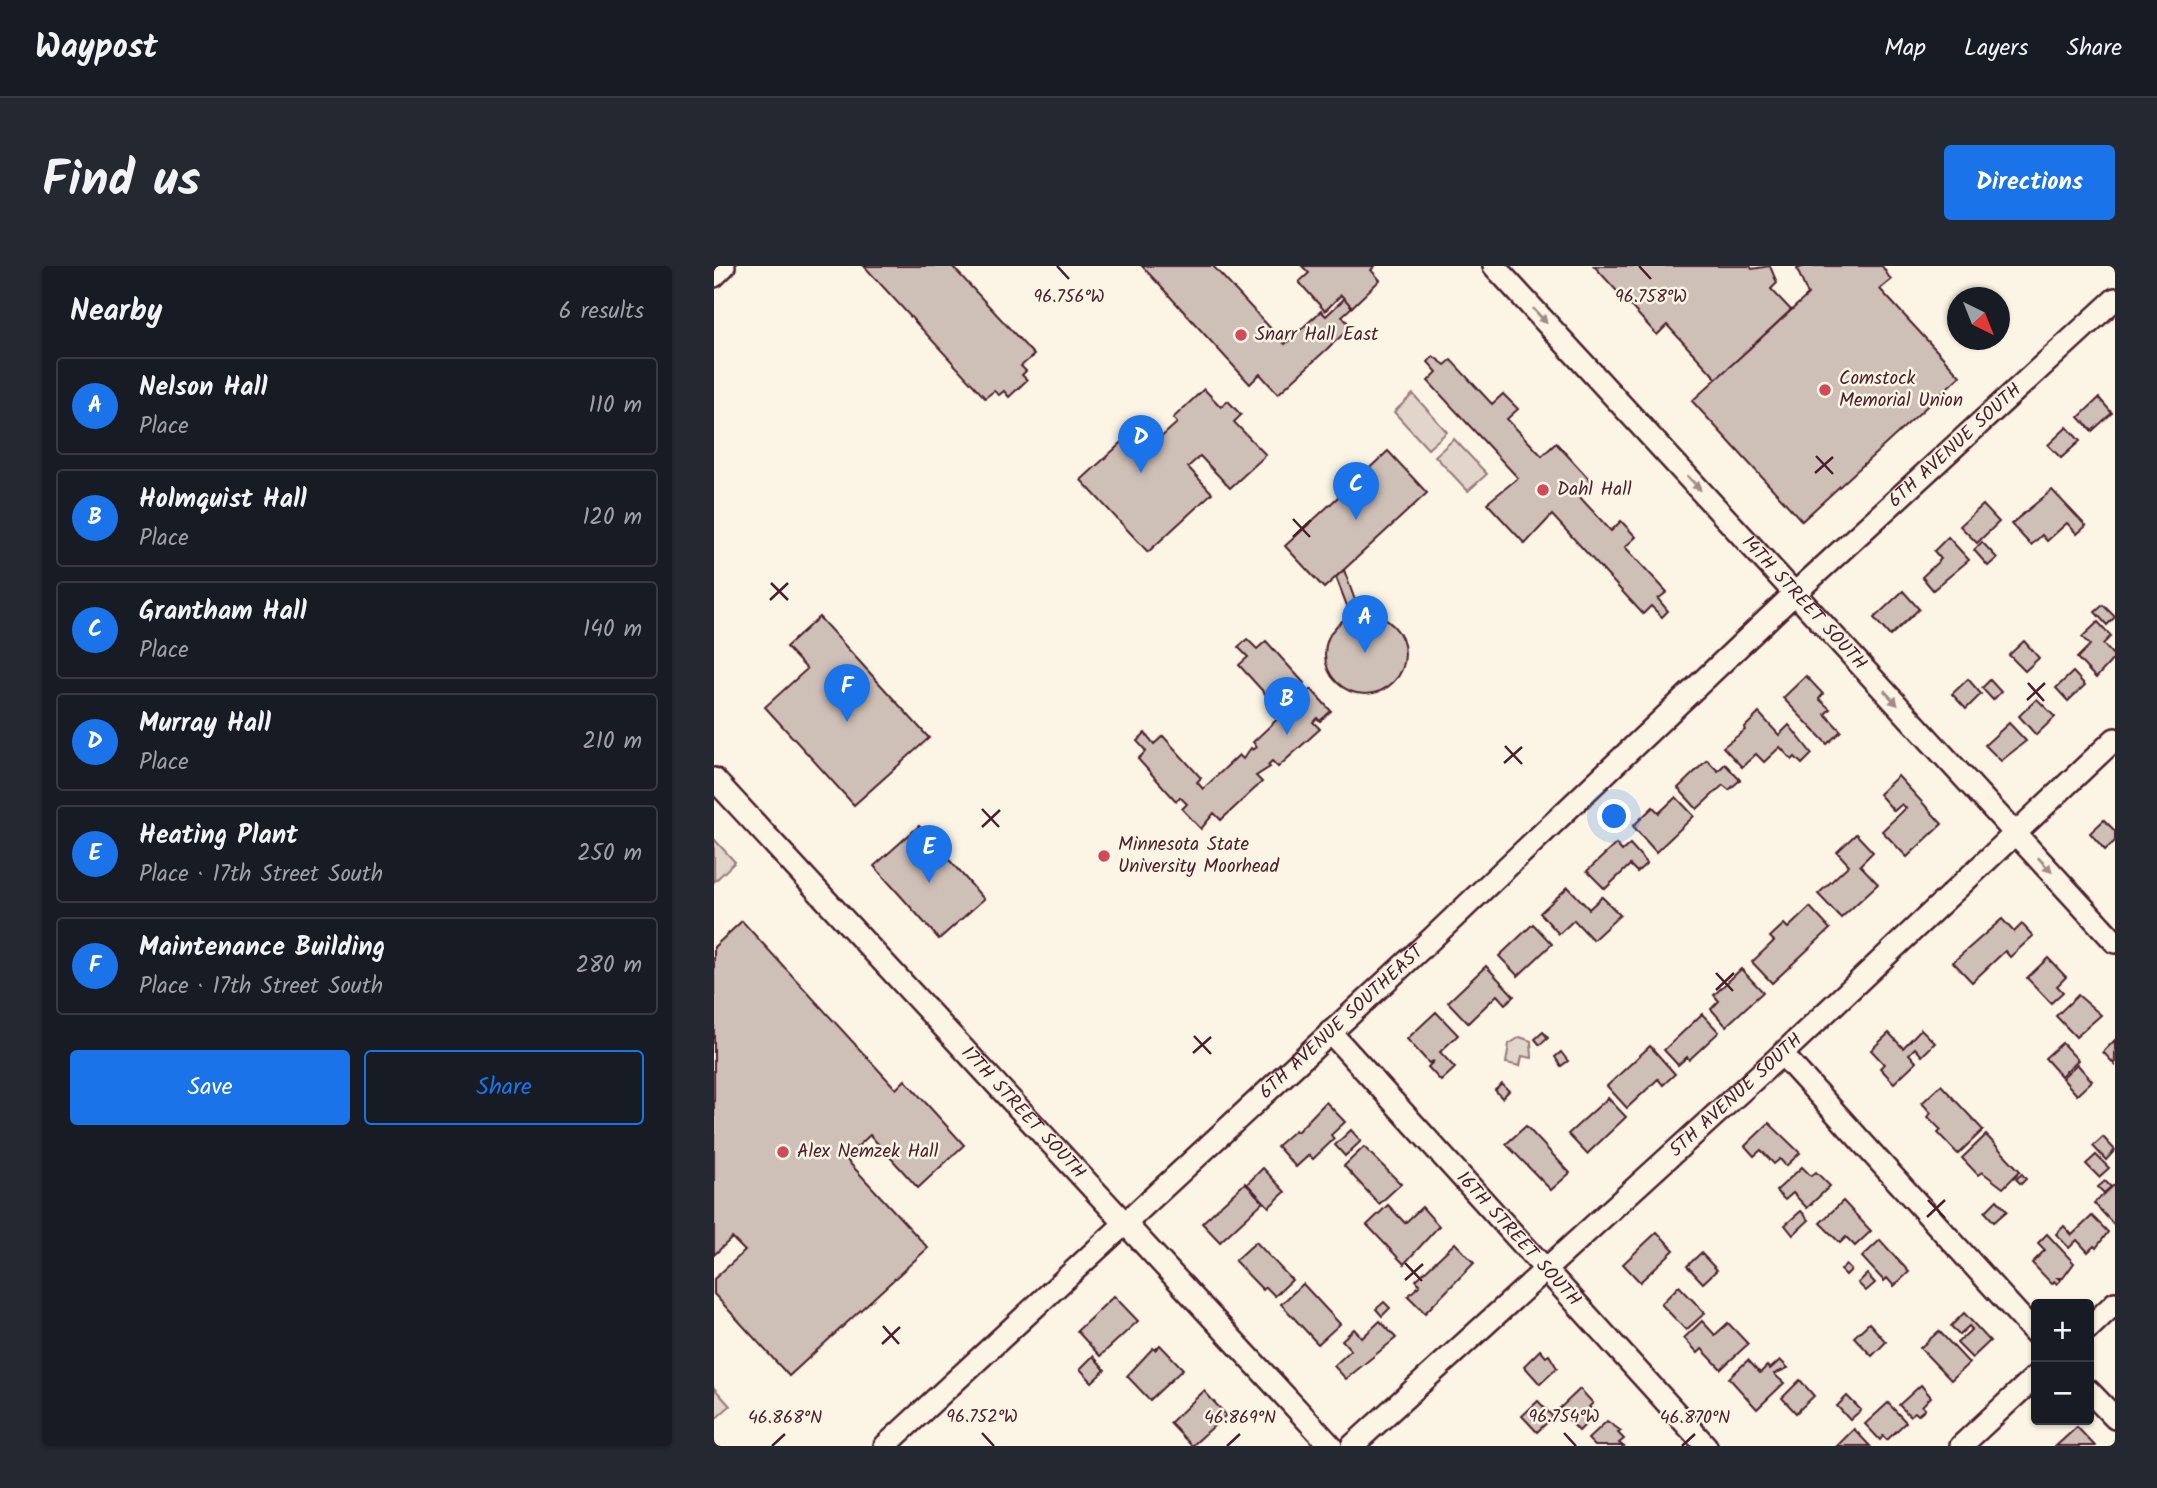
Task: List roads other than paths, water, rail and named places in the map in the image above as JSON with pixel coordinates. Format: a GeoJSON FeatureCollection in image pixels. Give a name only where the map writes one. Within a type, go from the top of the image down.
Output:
{"type":"FeatureCollection","features":[{"type":"Feature","properties":{"kind":"street"},"geometry":{"type":"LineString","coordinates":[[714,276],[724,266]]}},
{"type":"Feature","properties":{"kind":"street","name":"14TH STREET SOUTH"},"geometry":{"type":"LineString","coordinates":[[1493,266],[2115,942]]}},
{"type":"Feature","properties":{"kind":"street","name":"6TH AVENUE SOUTH"},"geometry":{"type":"LineString","coordinates":[[1794,594],[2115,299]]}},
{"type":"Feature","properties":{"kind":"street","name":"6TH AVENUE SOUTHEAST"},"geometry":{"type":"LineString","coordinates":[[885,1446],[1331,1032],[1794,594]]}},
{"type":"Feature","properties":{"kind":"street","name":"5TH AVENUE SOUTH"},"geometry":{"type":"LineString","coordinates":[[1352,1446],[1782,1054],[2115,739]]}},
{"type":"Feature","properties":{"kind":"street","name":"17TH STREET SOUTH"},"geometry":{"type":"LineString","coordinates":[[714,779],[1331,1446]]}},
{"type":"Feature","properties":{"kind":"street","name":"16TH STREET SOUTH"},"geometry":{"type":"LineString","coordinates":[[1331,1032],[1706,1446]]}},
{"type":"Feature","properties":{"kind":"street"},"geometry":{"type":"LineString","coordinates":[[1782,1054],[2031,1328]]}},
{"type":"Feature","properties":{"kind":"street"},"geometry":{"type":"LineString","coordinates":[[2094,1323],[2115,1303]]}},
{"type":"Feature","properties":{"kind":"street"},"geometry":{"type":"LineString","coordinates":[[1961,1446],[2031,1381]]}},
{"type":"Feature","properties":{"kind":"street"},"geometry":{"type":"LineString","coordinates":[[2094,1396],[2115,1418]]}},
{"type":"Feature","properties":{"kind":"place","name":"Snarr Hall East"},"geometry":{"type":"Point","coordinates":[1241,335]}},
{"type":"Feature","properties":{"kind":"place","name":"Comstock Memorial Union"},"geometry":{"type":"Point","coordinates":[1825,390]}},
{"type":"Feature","properties":{"kind":"place","name":"Murray Hall"},"geometry":{"type":"Point","coordinates":[1141,473]}},
{"type":"Feature","properties":{"kind":"place","name":"Dahl Hall"},"geometry":{"type":"Point","coordinates":[1543,490]}},
{"type":"Feature","properties":{"kind":"place","name":"Grantham Hall"},"geometry":{"type":"Point","coordinates":[1356,520]}},
{"type":"Feature","properties":{"kind":"place","name":"Nelson Hall"},"geometry":{"type":"Point","coordinates":[1365,653]}},
{"type":"Feature","properties":{"kind":"place","name":"Maintenance Building"},"geometry":{"type":"Point","coordinates":[847,722]}},
{"type":"Feature","properties":{"kind":"place","name":"Holmquist Hall"},"geometry":{"type":"Point","coordinates":[1287,735]}},
{"type":"Feature","properties":{"kind":"place","name":"Minnesota State University Moorhead"},"geometry":{"type":"Point","coordinates":[1104,856]}},
{"type":"Feature","properties":{"kind":"place","name":"Heating Plant"},"geometry":{"type":"Point","coordinates":[929,883]}},
{"type":"Feature","properties":{"kind":"place","name":"Alex Nemzek Hall"},"geometry":{"type":"Point","coordinates":[783,1152]}}]}
